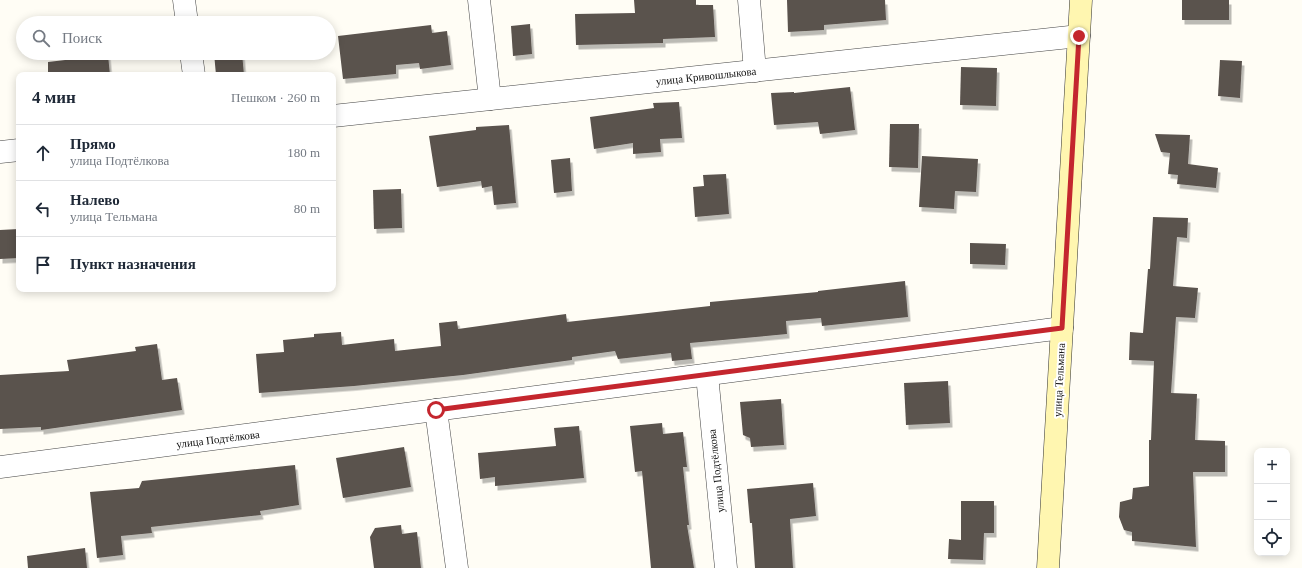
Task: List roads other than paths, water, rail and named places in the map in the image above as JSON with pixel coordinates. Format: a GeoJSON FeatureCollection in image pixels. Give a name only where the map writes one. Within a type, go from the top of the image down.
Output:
{"type":"FeatureCollection","features":[{"type":"Feature","properties":{"kind":"main road","name":"улица Тельмана"},"geometry":{"type":"LineString","coordinates":[[1048,568],[1081,0]]}},
{"type":"Feature","properties":{"kind":"street"},"geometry":{"type":"LineString","coordinates":[[184,0],[186,16]]}},
{"type":"Feature","properties":{"kind":"street"},"geometry":{"type":"LineString","coordinates":[[479,0],[490,99]]}},
{"type":"Feature","properties":{"kind":"street"},"geometry":{"type":"LineString","coordinates":[[749,0],[755,70]]}},
{"type":"Feature","properties":{"kind":"street","name":"улица Кривошлыкова"},"geometry":{"type":"LineString","coordinates":[[336,116],[1079,36]]}},
{"type":"Feature","properties":{"kind":"street"},"geometry":{"type":"LineString","coordinates":[[192,60],[194,72]]}},
{"type":"Feature","properties":{"kind":"street"},"geometry":{"type":"LineString","coordinates":[[0,152],[16,150]]}},
{"type":"Feature","properties":{"kind":"street","name":"улица Подтёлкова"},"geometry":{"type":"LineString","coordinates":[[0,468],[1062,328]]}},
{"type":"Feature","properties":{"kind":"street","name":"улица Подтёлкова"},"geometry":{"type":"LineString","coordinates":[[707,375],[726,568]]}},
{"type":"Feature","properties":{"kind":"street"},"geometry":{"type":"LineString","coordinates":[[436,410],[456,568]]}}]}
